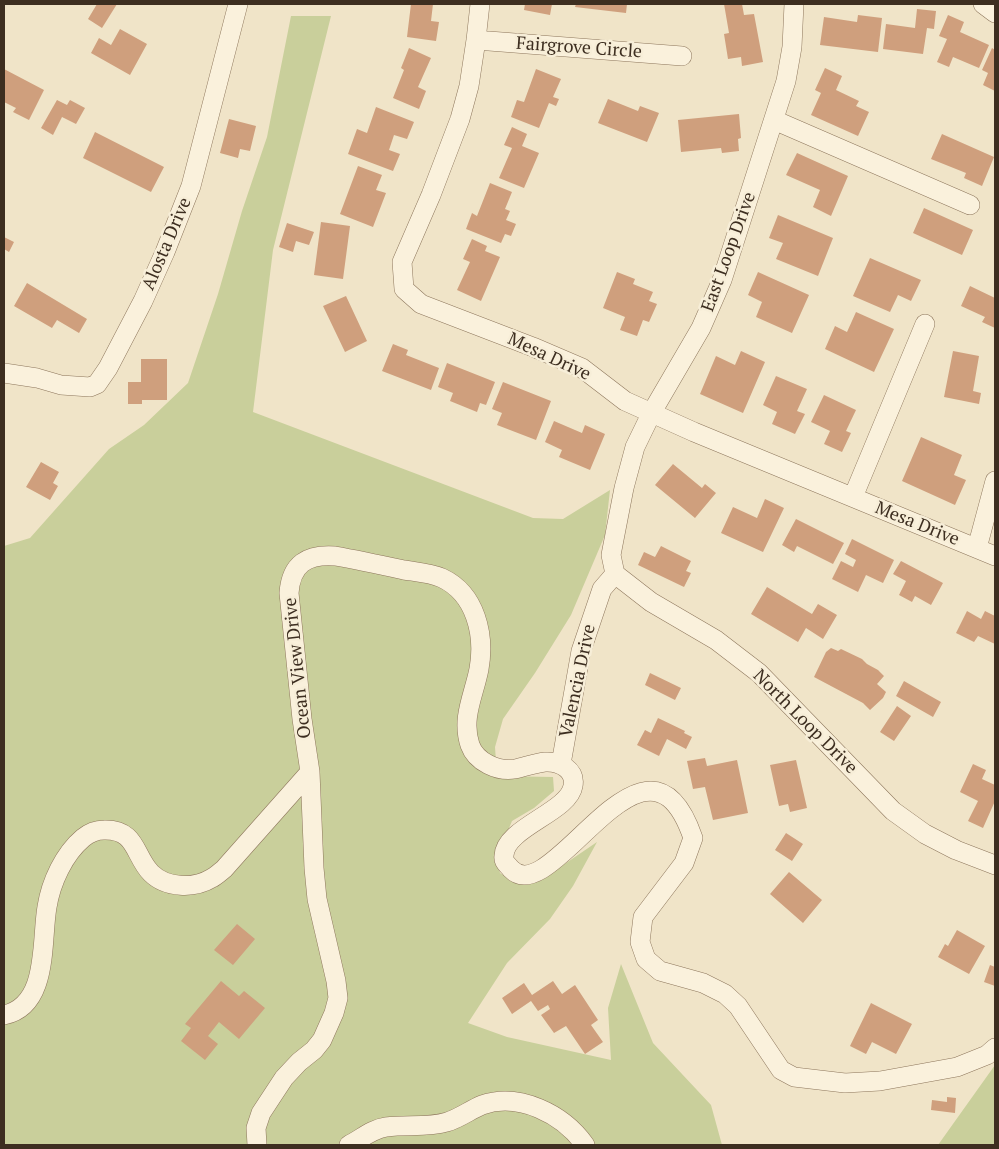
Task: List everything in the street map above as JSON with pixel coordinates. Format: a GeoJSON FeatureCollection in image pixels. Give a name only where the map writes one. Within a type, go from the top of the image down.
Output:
{"type":"FeatureCollection","features":[{"type":"Feature","properties":{"kind":"street","name":"Alosta Drive"},"geometry":{"type":"LineString","coordinates":[[4,373],[37,378],[62,385],[90,387],[97,384],[108,368],[158,268],[191,186],[238,4]]}},
{"type":"Feature","properties":{"kind":"street","name":"Mesa Drive"},"geometry":{"type":"LineString","coordinates":[[480,4],[469,86],[460,119],[431,195],[402,262],[404,289],[421,304],[582,368],[625,401],[694,432],[995,556]]}},
{"type":"Feature","properties":{"kind":"street","name":"East Loop Drive"},"geometry":{"type":"LineString","coordinates":[[614,574],[611,555],[624,488],[635,447],[652,412],[698,334],[722,280],[786,81],[794,4]]}},
{"type":"Feature","properties":{"kind":"street"},"geometry":{"type":"LineString","coordinates":[[983,4],[995,13]]}},
{"type":"Feature","properties":{"kind":"street","name":"Fairgrove Circle"},"geometry":{"type":"LineString","coordinates":[[476,40],[682,56]]}},
{"type":"Feature","properties":{"kind":"street"},"geometry":{"type":"LineString","coordinates":[[774,120],[970,205]]}},
{"type":"Feature","properties":{"kind":"street"},"geometry":{"type":"LineString","coordinates":[[853,497],[925,324]]}},
{"type":"Feature","properties":{"kind":"street"},"geometry":{"type":"LineString","coordinates":[[977,548],[995,482]]}},
{"type":"Feature","properties":{"kind":"street","name":"Ocean View Drive"},"geometry":{"type":"LineString","coordinates":[[258,1145],[256,1128],[260,1114],[284,1078],[322,1040],[334,1013],[338,998],[336,981],[317,899],[310,772],[302,719],[289,588],[294,572],[310,558],[321,555],[335,556],[435,576],[454,585],[471,605],[476,616],[480,636],[479,669],[467,717],[467,732],[473,751],[486,763],[499,769],[514,770],[548,762],[561,764]]}},
{"type":"Feature","properties":{"kind":"street","name":"Valencia Drive"},"geometry":{"type":"LineString","coordinates":[[561,764],[584,643],[602,589],[614,574]]}},
{"type":"Feature","properties":{"kind":"street","name":"North Loop Drive"},"geometry":{"type":"LineString","coordinates":[[614,574],[652,602],[716,640],[759,673],[893,811],[925,834],[956,850],[995,865]]}},
{"type":"Feature","properties":{"kind":"street"},"geometry":{"type":"LineString","coordinates":[[561,764],[570,770],[573,777],[571,793],[508,843],[504,852],[505,862],[514,872],[519,874],[527,874],[541,869],[567,850],[612,808],[635,793],[646,791],[660,792],[674,802],[687,820],[694,838],[684,863],[643,917],[640,942],[646,959],[660,971],[703,983],[725,994],[738,1006],[781,1070],[794,1077],[845,1083],[880,1080],[957,1067],[987,1055],[995,1048]]}},
{"type":"Feature","properties":{"kind":"street"},"geometry":{"type":"LineString","coordinates":[[4,1015],[12,1014],[19,1008],[36,986],[40,973],[47,907],[51,889],[63,863],[83,838],[99,830],[121,833],[130,839],[137,848],[144,863],[159,879],[172,884],[196,884],[211,879],[224,869],[310,772]]}},
{"type":"Feature","properties":{"kind":"street"},"geometry":{"type":"LineString","coordinates":[[349,1145],[374,1130],[386,1126],[431,1126],[448,1122],[480,1106],[507,1100],[521,1102],[549,1114],[562,1122],[585,1145]]}},
{"type":"Feature","properties":{"kind":"green space"},"geometry":{"type":"Polygon","coordinates":[[[291,16],[331,16],[273,250],[253,412],[533,518],[563,519],[610,490],[605,535],[571,615],[535,673],[503,719],[495,747],[497,776],[553,777],[554,791],[534,808],[512,821],[496,859],[500,873],[516,883],[547,876],[597,842],[573,886],[550,919],[507,963],[468,1023],[507,1037],[611,1060],[608,1008],[621,964],[653,1043],[711,1105],[722,1145],[4,1145],[4,546],[30,538],[109,449],[144,425],[188,383],[267,137],[291,16]]]}},
{"type":"Feature","properties":{"kind":"green space"},"geometry":{"type":"Polygon","coordinates":[[[995,1065],[995,1145],[938,1145],[995,1065]]]}},
{"type":"Feature","properties":{"kind":"building"},"geometry":{"type":"Polygon","coordinates":[[[97,4],[117,4],[102,28],[88,19],[97,4]]]}},
{"type":"Feature","properties":{"kind":"building"},"geometry":{"type":"Polygon","coordinates":[[[411,4],[433,4],[431,21],[439,22],[436,41],[407,37],[411,4]]]}},
{"type":"Feature","properties":{"kind":"building"},"geometry":{"type":"Polygon","coordinates":[[[525,4],[552,4],[550,15],[524,10],[525,4]]]}},
{"type":"Feature","properties":{"kind":"building"},"geometry":{"type":"Polygon","coordinates":[[[576,4],[627,4],[626,13],[575,7],[576,4]]]}},
{"type":"Feature","properties":{"kind":"building"},"geometry":{"type":"Polygon","coordinates":[[[724,4],[742,4],[744,15],[754,14],[763,62],[742,66],[741,57],[728,59],[724,34],[729,33],[724,4]]]}},
{"type":"Feature","properties":{"kind":"building"},"geometry":{"type":"Polygon","coordinates":[[[917,9],[936,11],[934,29],[927,28],[923,54],[883,49],[886,24],[915,28],[917,9]]]}},
{"type":"Feature","properties":{"kind":"building"},"geometry":{"type":"Polygon","coordinates":[[[858,15],[882,18],[878,52],[820,45],[824,17],[857,22],[858,15]]]}},
{"type":"Feature","properties":{"kind":"building"},"geometry":{"type":"Polygon","coordinates":[[[948,15],[964,22],[960,32],[989,45],[979,68],[953,57],[949,67],[937,62],[947,39],[939,36],[948,15]]]}},
{"type":"Feature","properties":{"kind":"building"},"geometry":{"type":"Polygon","coordinates":[[[120,29],[147,44],[130,75],[91,53],[99,38],[111,45],[120,29]]]}},
{"type":"Feature","properties":{"kind":"building"},"geometry":{"type":"Polygon","coordinates":[[[409,48],[431,58],[418,87],[426,91],[419,109],[393,98],[404,70],[401,68],[409,48]]]}},
{"type":"Feature","properties":{"kind":"building"},"geometry":{"type":"Polygon","coordinates":[[[992,48],[995,50],[995,91],[983,85],[988,73],[982,70],[992,48]]]}},
{"type":"Feature","properties":{"kind":"building"},"geometry":{"type":"Polygon","coordinates":[[[825,68],[842,76],[836,90],[859,101],[856,106],[869,112],[858,136],[811,115],[821,93],[815,90],[825,68]]]}},
{"type":"Feature","properties":{"kind":"building"},"geometry":{"type":"Polygon","coordinates":[[[4,69],[44,90],[29,120],[13,112],[16,108],[4,102],[4,69]]]}},
{"type":"Feature","properties":{"kind":"building"},"geometry":{"type":"Polygon","coordinates":[[[536,69],[561,79],[553,97],[559,99],[556,106],[549,103],[539,128],[511,117],[517,100],[524,102],[536,69]]]}},
{"type":"Feature","properties":{"kind":"building"},"geometry":{"type":"Polygon","coordinates":[[[608,99],[638,111],[640,106],[659,113],[647,142],[598,123],[608,99]]]}},
{"type":"Feature","properties":{"kind":"building"},"geometry":{"type":"Polygon","coordinates":[[[57,100],[67,105],[70,100],[85,108],[76,124],[62,117],[53,135],[41,128],[57,100]]]}},
{"type":"Feature","properties":{"kind":"building"},"geometry":{"type":"Polygon","coordinates":[[[376,107],[414,122],[407,139],[394,135],[389,150],[400,154],[393,171],[348,154],[357,129],[367,133],[376,107]]]}},
{"type":"Feature","properties":{"kind":"building"},"geometry":{"type":"Polygon","coordinates":[[[739,114],[741,138],[738,139],[739,151],[722,153],[721,148],[681,152],[678,120],[739,114]]]}},
{"type":"Feature","properties":{"kind":"building"},"geometry":{"type":"Polygon","coordinates":[[[229,119],[256,126],[250,151],[240,149],[238,158],[220,153],[229,119]]]}},
{"type":"Feature","properties":{"kind":"building"},"geometry":{"type":"Polygon","coordinates":[[[512,127],[527,134],[522,146],[539,153],[524,188],[499,178],[512,148],[504,145],[512,127]]]}},
{"type":"Feature","properties":{"kind":"building"},"geometry":{"type":"Polygon","coordinates":[[[95,132],[164,167],[151,192],[83,158],[95,132]]]}},
{"type":"Feature","properties":{"kind":"building"},"geometry":{"type":"Polygon","coordinates":[[[942,134],[994,157],[982,186],[964,178],[966,173],[931,159],[942,134]]]}},
{"type":"Feature","properties":{"kind":"building"},"geometry":{"type":"Polygon","coordinates":[[[797,153],[848,176],[831,216],[813,207],[820,190],[786,175],[797,153]]]}},
{"type":"Feature","properties":{"kind":"building"},"geometry":{"type":"Polygon","coordinates":[[[358,166],[382,175],[376,190],[386,193],[373,227],[340,214],[358,166]]]}},
{"type":"Feature","properties":{"kind":"building"},"geometry":{"type":"Polygon","coordinates":[[[490,183],[512,192],[505,209],[510,211],[506,220],[516,224],[511,236],[505,234],[501,243],[466,229],[472,213],[477,216],[490,183]]]}},
{"type":"Feature","properties":{"kind":"building"},"geometry":{"type":"Polygon","coordinates":[[[924,208],[973,230],[962,255],[913,233],[924,208]]]}},
{"type":"Feature","properties":{"kind":"building"},"geometry":{"type":"Polygon","coordinates":[[[778,215],[833,238],[818,276],[776,259],[783,243],[769,238],[778,215]]]}},
{"type":"Feature","properties":{"kind":"building"},"geometry":{"type":"Polygon","coordinates":[[[321,222],[350,226],[343,279],[314,275],[321,222]]]}},
{"type":"Feature","properties":{"kind":"building"},"geometry":{"type":"Polygon","coordinates":[[[287,223],[314,232],[309,245],[296,241],[293,252],[279,247],[287,223]]]}},
{"type":"Feature","properties":{"kind":"building"},"geometry":{"type":"Polygon","coordinates":[[[4,237],[14,242],[9,252],[4,249],[4,237]]]}},
{"type":"Feature","properties":{"kind":"building"},"geometry":{"type":"Polygon","coordinates":[[[472,239],[487,246],[485,251],[500,257],[481,301],[457,290],[470,262],[463,259],[472,239]]]}},
{"type":"Feature","properties":{"kind":"building"},"geometry":{"type":"Polygon","coordinates":[[[870,258],[921,280],[911,301],[898,295],[890,312],[853,296],[870,258]]]}},
{"type":"Feature","properties":{"kind":"building"},"geometry":{"type":"Polygon","coordinates":[[[617,272],[635,279],[633,284],[653,292],[649,301],[657,304],[649,322],[643,320],[637,336],[620,330],[625,317],[603,308],[617,272]]]}},
{"type":"Feature","properties":{"kind":"building"},"geometry":{"type":"Polygon","coordinates":[[[758,272],[809,295],[792,333],[756,317],[762,302],[748,295],[758,272]]]}},
{"type":"Feature","properties":{"kind":"building"},"geometry":{"type":"Polygon","coordinates":[[[27,283],[87,319],[79,333],[57,320],[52,328],[14,306],[27,283]]]}},
{"type":"Feature","properties":{"kind":"building"},"geometry":{"type":"Polygon","coordinates":[[[970,286],[995,298],[995,328],[982,322],[985,317],[961,306],[970,286]]]}},
{"type":"Feature","properties":{"kind":"building"},"geometry":{"type":"Polygon","coordinates":[[[346,296],[367,341],[345,352],[323,306],[346,296]]]}},
{"type":"Feature","properties":{"kind":"building"},"geometry":{"type":"Polygon","coordinates":[[[856,312],[894,329],[874,372],[825,349],[835,326],[847,332],[856,312]]]}},
{"type":"Feature","properties":{"kind":"building"},"geometry":{"type":"Polygon","coordinates":[[[393,344],[408,350],[406,355],[439,368],[431,390],[382,371],[393,344]]]}},
{"type":"Feature","properties":{"kind":"building"},"geometry":{"type":"Polygon","coordinates":[[[741,351],[765,362],[743,413],[700,394],[716,356],[735,365],[741,351]]]}},
{"type":"Feature","properties":{"kind":"building"},"geometry":{"type":"Polygon","coordinates":[[[953,351],[979,356],[973,391],[981,393],[979,404],[944,397],[953,351]]]}},
{"type":"Feature","properties":{"kind":"building"},"geometry":{"type":"Polygon","coordinates":[[[141,359],[167,359],[167,400],[142,400],[142,404],[128,404],[128,382],[141,382],[141,359]]]}},
{"type":"Feature","properties":{"kind":"building"},"geometry":{"type":"Polygon","coordinates":[[[447,363],[495,382],[486,405],[480,403],[477,412],[450,401],[453,393],[438,387],[447,363]]]}},
{"type":"Feature","properties":{"kind":"building"},"geometry":{"type":"Polygon","coordinates":[[[776,376],[807,389],[797,411],[805,414],[795,434],[772,424],[777,412],[763,405],[776,376]]]}},
{"type":"Feature","properties":{"kind":"building"},"geometry":{"type":"Polygon","coordinates":[[[503,382],[551,401],[536,440],[497,425],[502,413],[492,409],[503,382]]]}},
{"type":"Feature","properties":{"kind":"building"},"geometry":{"type":"Polygon","coordinates":[[[824,395],[856,410],[846,431],[851,433],[842,452],[824,444],[830,431],[811,422],[824,395]]]}},
{"type":"Feature","properties":{"kind":"building"},"geometry":{"type":"Polygon","coordinates":[[[554,421],[582,433],[585,425],[605,434],[590,470],[559,457],[562,450],[545,442],[554,421]]]}},
{"type":"Feature","properties":{"kind":"building"},"geometry":{"type":"Polygon","coordinates":[[[921,437],[962,455],[954,475],[966,480],[955,505],[902,481],[921,437]]]}},
{"type":"Feature","properties":{"kind":"building"},"geometry":{"type":"Polygon","coordinates":[[[41,462],[59,472],[53,483],[58,486],[50,500],[26,487],[41,462]]]}},
{"type":"Feature","properties":{"kind":"building"},"geometry":{"type":"Polygon","coordinates":[[[673,464],[702,488],[705,484],[716,493],[695,518],[655,485],[673,464]]]}},
{"type":"Feature","properties":{"kind":"building"},"geometry":{"type":"Polygon","coordinates":[[[765,499],[784,508],[763,552],[721,533],[733,507],[757,518],[765,499]]]}},
{"type":"Feature","properties":{"kind":"building"},"geometry":{"type":"Polygon","coordinates":[[[796,519],[844,543],[833,564],[797,546],[794,552],[782,545],[796,519]]]}},
{"type":"Feature","properties":{"kind":"building"},"geometry":{"type":"Polygon","coordinates":[[[852,539],[894,560],[883,583],[866,575],[858,592],[832,579],[841,561],[853,567],[856,560],[845,554],[852,539]]]}},
{"type":"Feature","properties":{"kind":"building"},"geometry":{"type":"Polygon","coordinates":[[[661,546],[691,561],[686,571],[691,573],[684,587],[638,565],[644,552],[655,557],[661,546]]]}},
{"type":"Feature","properties":{"kind":"building"},"geometry":{"type":"Polygon","coordinates":[[[901,561],[943,583],[931,605],[915,596],[912,602],[899,595],[906,581],[893,574],[901,561]]]}},
{"type":"Feature","properties":{"kind":"building"},"geometry":{"type":"Polygon","coordinates":[[[767,587],[812,614],[818,604],[837,615],[823,639],[806,628],[798,642],[751,614],[767,587]]]}},
{"type":"Feature","properties":{"kind":"building"},"geometry":{"type":"Polygon","coordinates":[[[967,611],[981,619],[985,611],[995,616],[995,644],[978,636],[974,642],[956,633],[967,611]]]}},
{"type":"Feature","properties":{"kind":"building"},"geometry":{"type":"Polygon","coordinates":[[[831,648],[838,651],[841,649],[862,659],[884,676],[877,684],[886,692],[883,698],[870,710],[863,703],[814,677],[826,652],[831,648]]]}},
{"type":"Feature","properties":{"kind":"building"},"geometry":{"type":"Polygon","coordinates":[[[650,673],[681,688],[675,700],[645,685],[650,673]]]}},
{"type":"Feature","properties":{"kind":"building"},"geometry":{"type":"Polygon","coordinates":[[[904,681],[941,702],[933,717],[896,696],[904,681]]]}},
{"type":"Feature","properties":{"kind":"building"},"geometry":{"type":"Polygon","coordinates":[[[897,706],[911,716],[894,741],[880,732],[897,706]]]}},
{"type":"Feature","properties":{"kind":"building"},"geometry":{"type":"Polygon","coordinates":[[[658,718],[685,731],[684,733],[692,737],[686,749],[667,739],[659,756],[637,745],[645,730],[651,733],[658,718]]]}},
{"type":"Feature","properties":{"kind":"building"},"geometry":{"type":"Polygon","coordinates":[[[705,758],[707,766],[737,760],[748,813],[713,820],[705,787],[693,789],[687,761],[705,758]]]}},
{"type":"Feature","properties":{"kind":"building"},"geometry":{"type":"Polygon","coordinates":[[[796,760],[807,808],[790,812],[788,804],[779,806],[770,765],[796,760]]]}},
{"type":"Feature","properties":{"kind":"building"},"geometry":{"type":"Polygon","coordinates":[[[973,764],[986,770],[982,779],[995,785],[995,801],[983,828],[968,821],[978,801],[960,792],[973,764]]]}},
{"type":"Feature","properties":{"kind":"building"},"geometry":{"type":"Polygon","coordinates":[[[786,833],[803,844],[792,861],[775,850],[786,833]]]}},
{"type":"Feature","properties":{"kind":"building"},"geometry":{"type":"Polygon","coordinates":[[[789,872],[822,900],[803,923],[770,894],[789,872]]]}},
{"type":"Feature","properties":{"kind":"building"},"geometry":{"type":"Polygon","coordinates":[[[237,924],[255,939],[233,965],[214,950],[237,924]]]}},
{"type":"Feature","properties":{"kind":"building"},"geometry":{"type":"Polygon","coordinates":[[[957,930],[985,946],[969,974],[938,957],[945,944],[948,946],[957,930]]]}},
{"type":"Feature","properties":{"kind":"building"},"geometry":{"type":"Polygon","coordinates":[[[990,965],[995,967],[995,986],[984,982],[990,965]]]}},
{"type":"Feature","properties":{"kind":"building"},"geometry":{"type":"Polygon","coordinates":[[[221,981],[239,996],[244,991],[265,1008],[239,1039],[219,1022],[208,1036],[218,1044],[205,1060],[181,1041],[191,1028],[185,1024],[221,981]]]}},
{"type":"Feature","properties":{"kind":"building"},"geometry":{"type":"Polygon","coordinates":[[[553,981],[562,994],[575,985],[598,1020],[591,1025],[603,1042],[585,1054],[566,1026],[554,1033],[541,1015],[550,1009],[548,1005],[538,1011],[531,1001],[512,1014],[502,998],[524,983],[532,995],[553,981]]]}},
{"type":"Feature","properties":{"kind":"building"},"geometry":{"type":"Polygon","coordinates":[[[871,1003],[912,1024],[896,1054],[872,1042],[866,1054],[850,1046],[871,1003]]]}},
{"type":"Feature","properties":{"kind":"building"},"geometry":{"type":"Polygon","coordinates":[[[947,1097],[956,1098],[955,1113],[931,1110],[932,1100],[947,1102],[947,1097]]]}}]}
